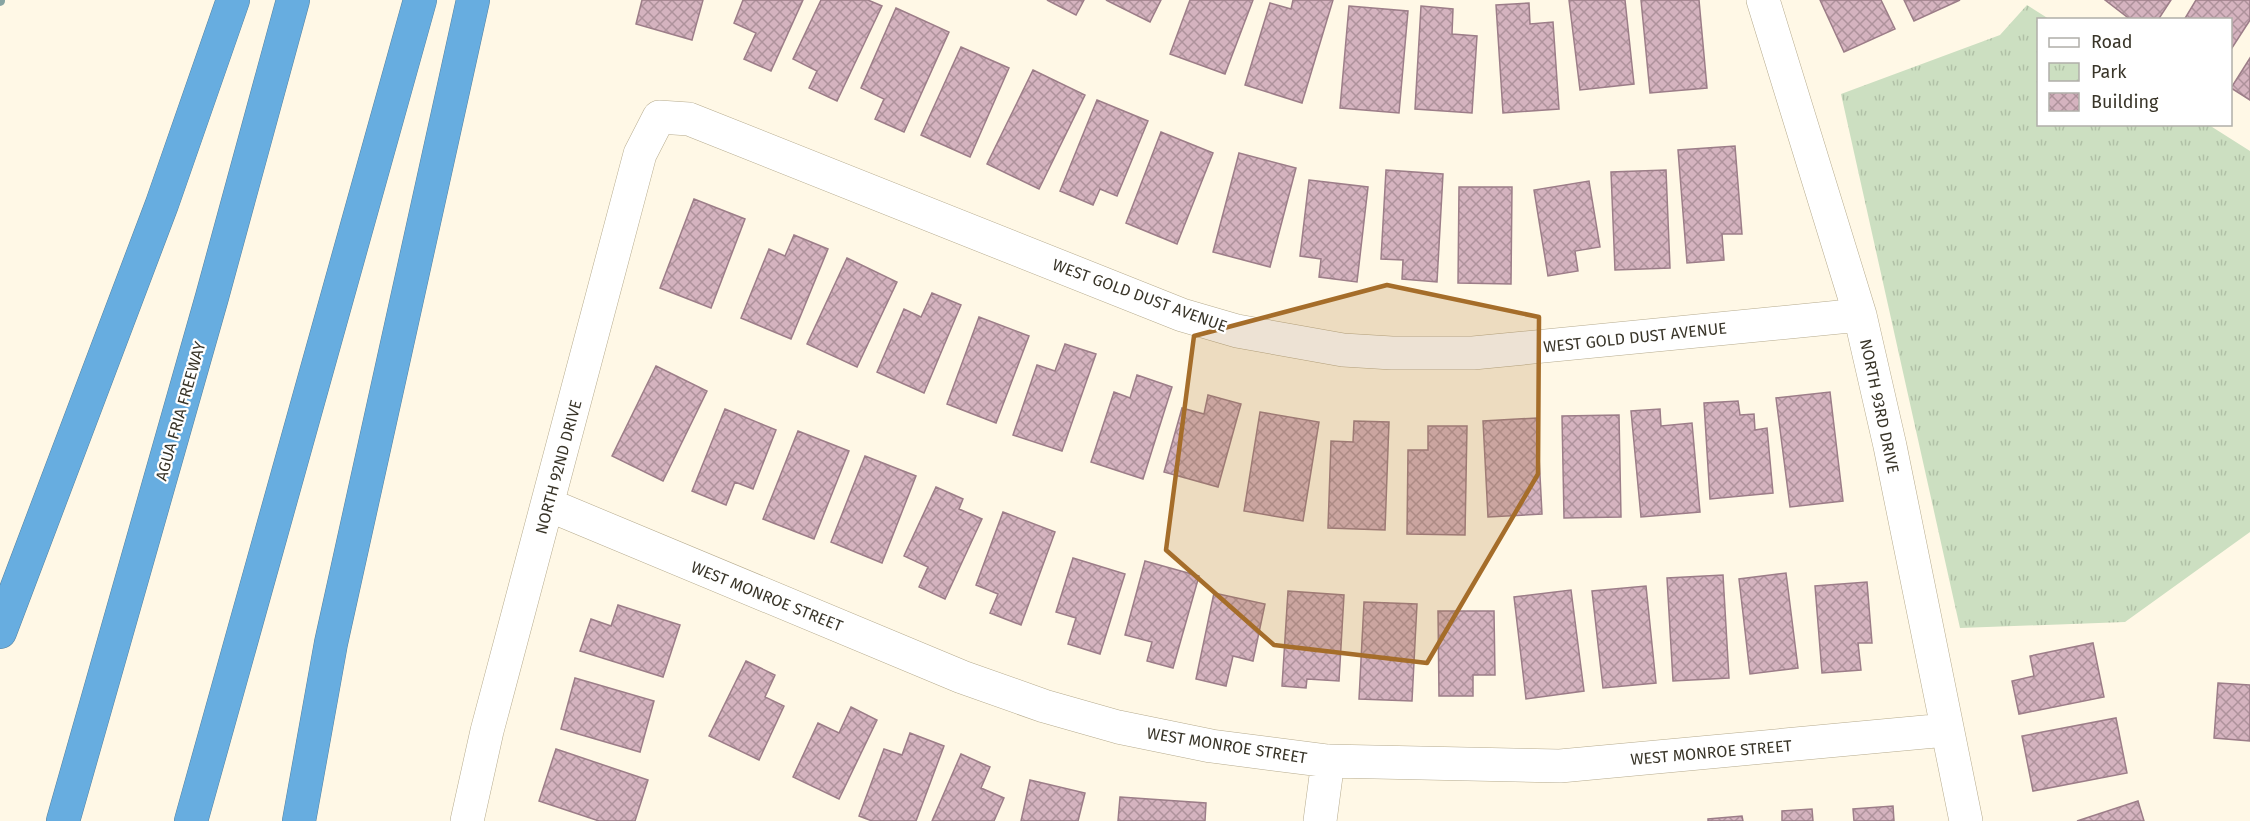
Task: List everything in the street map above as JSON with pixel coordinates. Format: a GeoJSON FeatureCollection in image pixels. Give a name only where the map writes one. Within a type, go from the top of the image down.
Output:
{"type":"FeatureCollection","features":[{"type":"Feature","properties":{"kind":"highway"},"geometry":{"type":"LineString","coordinates":[[0,632],[162,204],[233,0]]}},
{"type":"Feature","properties":{"kind":"highway","name":"AGUA FRIA FREEWAY"},"geometry":{"type":"LineString","coordinates":[[63,821],[212,297],[293,0]]}},
{"type":"Feature","properties":{"kind":"highway"},"geometry":{"type":"LineString","coordinates":[[191,821],[420,0]]}},
{"type":"Feature","properties":{"kind":"highway"},"geometry":{"type":"LineString","coordinates":[[299,821],[331,643],[473,0]]}},
{"type":"Feature","properties":{"kind":"street","name":"NORTH 93RD DRIVE"},"geometry":{"type":"LineString","coordinates":[[1763,0],[1860,315],[1890,446],[1966,821]]}},
{"type":"Feature","properties":{"kind":"street","name":"WEST GOLD DUST AVENUE"},"geometry":{"type":"LineString","coordinates":[[659,117],[689,119],[1182,315],[1237,331],[1343,350],[1473,353],[1860,315]]}},
{"type":"Feature","properties":{"kind":"street","name":"NORTH 92ND DRIVE"},"geometry":{"type":"LineString","coordinates":[[467,821],[487,731],[549,506],[640,154],[659,117]]}},
{"type":"Feature","properties":{"kind":"street","name":"WEST MONROE STREET"},"geometry":{"type":"LineString","coordinates":[[549,506],[962,677],[1044,706],[1118,727],[1211,746],[1328,761],[1560,766],[1946,730]]}},
{"type":"Feature","properties":{"kind":"street"},"geometry":{"type":"LineString","coordinates":[[1320,821],[1328,761]]}},
{"type":"Feature","properties":{"kind":"highlighted area"},"geometry":{"type":"Polygon","coordinates":[[[1387,285],[1539,317],[1538,474],[1427,663],[1274,645],[1166,550],[1194,336],[1387,285]]]}},
{"type":"Feature","properties":{"kind":"green space"},"geometry":{"type":"Polygon","coordinates":[[[2027,5],[2047,18],[2037,18],[2037,126],[2211,126],[2250,151],[2250,532],[2125,622],[1960,628],[1841,94],[2000,35],[2027,5]]]}},
{"type":"Feature","properties":{"kind":"building"},"geometry":{"type":"Polygon","coordinates":[[[642,0],[703,0],[692,40],[636,24],[642,0]]]}},
{"type":"Feature","properties":{"kind":"building"},"geometry":{"type":"Polygon","coordinates":[[[743,0],[803,0],[771,71],[744,59],[756,33],[734,23],[743,0]]]}},
{"type":"Feature","properties":{"kind":"building"},"geometry":{"type":"Polygon","coordinates":[[[821,0],[868,0],[882,6],[837,101],[809,88],[817,71],[793,59],[821,0]]]}},
{"type":"Feature","properties":{"kind":"building"},"geometry":{"type":"Polygon","coordinates":[[[1047,0],[1084,0],[1076,15],[1047,0]]]}},
{"type":"Feature","properties":{"kind":"building"},"geometry":{"type":"Polygon","coordinates":[[[1106,0],[1161,0],[1150,22],[1106,0]]]}},
{"type":"Feature","properties":{"kind":"building"},"geometry":{"type":"Polygon","coordinates":[[[1190,0],[1253,0],[1225,74],[1170,54],[1190,0]]]}},
{"type":"Feature","properties":{"kind":"building"},"geometry":{"type":"Polygon","coordinates":[[[1293,0],[1333,0],[1302,103],[1245,85],[1270,3],[1291,9],[1293,0]]]}},
{"type":"Feature","properties":{"kind":"building"},"geometry":{"type":"Polygon","coordinates":[[[1569,0],[1625,0],[1634,84],[1580,90],[1569,0]]]}},
{"type":"Feature","properties":{"kind":"building"},"geometry":{"type":"Polygon","coordinates":[[[1641,0],[1699,0],[1707,88],[1650,93],[1641,0]]]}},
{"type":"Feature","properties":{"kind":"building"},"geometry":{"type":"Polygon","coordinates":[[[1820,0],[1881,0],[1895,29],[1844,52],[1820,0]]]}},
{"type":"Feature","properties":{"kind":"building"},"geometry":{"type":"Polygon","coordinates":[[[1904,0],[1960,0],[1914,21],[1904,0]]]}},
{"type":"Feature","properties":{"kind":"building"},"geometry":{"type":"Polygon","coordinates":[[[2105,0],[2171,0],[2159,18],[2128,18],[2105,0]]]}},
{"type":"Feature","properties":{"kind":"building"},"geometry":{"type":"Polygon","coordinates":[[[2196,0],[2250,0],[2250,20],[2232,48],[2232,18],[2185,18],[2196,0]]]}},
{"type":"Feature","properties":{"kind":"building"},"geometry":{"type":"Polygon","coordinates":[[[1529,3],[1530,24],[1553,22],[1559,109],[1503,113],[1496,5],[1529,3]]]}},
{"type":"Feature","properties":{"kind":"building"},"geometry":{"type":"Polygon","coordinates":[[[1349,6],[1408,11],[1399,113],[1340,108],[1349,6]]]}},
{"type":"Feature","properties":{"kind":"building"},"geometry":{"type":"Polygon","coordinates":[[[1421,6],[1453,9],[1452,34],[1477,36],[1472,113],[1415,109],[1421,6]]]}},
{"type":"Feature","properties":{"kind":"building"},"geometry":{"type":"Polygon","coordinates":[[[896,8],[949,32],[904,132],[875,119],[884,99],[861,88],[896,8]]]}},
{"type":"Feature","properties":{"kind":"building"},"geometry":{"type":"Polygon","coordinates":[[[961,47],[1009,68],[970,157],[921,135],[961,47]]]}},
{"type":"Feature","properties":{"kind":"building"},"geometry":{"type":"Polygon","coordinates":[[[2250,58],[2250,100],[2232,86],[2250,58]]]}},
{"type":"Feature","properties":{"kind":"building"},"geometry":{"type":"Polygon","coordinates":[[[1033,70],[1085,95],[1039,189],[987,164],[1033,70]]]}},
{"type":"Feature","properties":{"kind":"building"},"geometry":{"type":"Polygon","coordinates":[[[1097,100],[1148,121],[1117,196],[1100,189],[1093,205],[1060,191],[1097,100]]]}},
{"type":"Feature","properties":{"kind":"building"},"geometry":{"type":"Polygon","coordinates":[[[1161,132],[1213,153],[1177,244],[1126,223],[1161,132]]]}},
{"type":"Feature","properties":{"kind":"building"},"geometry":{"type":"Polygon","coordinates":[[[1735,146],[1742,234],[1722,234],[1724,260],[1687,263],[1678,150],[1735,146]]]}},
{"type":"Feature","properties":{"kind":"building"},"geometry":{"type":"Polygon","coordinates":[[[1239,153],[1296,168],[1270,267],[1213,252],[1239,153]]]}},
{"type":"Feature","properties":{"kind":"building"},"geometry":{"type":"Polygon","coordinates":[[[1386,170],[1443,174],[1437,282],[1402,279],[1403,260],[1381,259],[1386,170]]]}},
{"type":"Feature","properties":{"kind":"building"},"geometry":{"type":"Polygon","coordinates":[[[1666,170],[1670,268],[1615,270],[1611,172],[1666,170]]]}},
{"type":"Feature","properties":{"kind":"building"},"geometry":{"type":"Polygon","coordinates":[[[1309,180],[1368,187],[1357,282],[1319,277],[1321,259],[1300,256],[1309,180]]]}},
{"type":"Feature","properties":{"kind":"building"},"geometry":{"type":"Polygon","coordinates":[[[1589,181],[1600,247],[1575,251],[1578,271],[1548,276],[1534,190],[1589,181]]]}},
{"type":"Feature","properties":{"kind":"building"},"geometry":{"type":"Polygon","coordinates":[[[1459,187],[1512,187],[1511,284],[1458,283],[1459,187]]]}},
{"type":"Feature","properties":{"kind":"building"},"geometry":{"type":"Polygon","coordinates":[[[694,199],[745,219],[711,308],[660,288],[694,199]]]}},
{"type":"Feature","properties":{"kind":"building"},"geometry":{"type":"Polygon","coordinates":[[[794,235],[828,249],[791,339],[741,318],[769,249],[785,256],[794,235]]]}},
{"type":"Feature","properties":{"kind":"building"},"geometry":{"type":"Polygon","coordinates":[[[847,258],[897,282],[857,367],[807,344],[847,258]]]}},
{"type":"Feature","properties":{"kind":"building"},"geometry":{"type":"Polygon","coordinates":[[[932,293],[961,305],[924,393],[877,372],[904,309],[921,317],[932,293]]]}},
{"type":"Feature","properties":{"kind":"building"},"geometry":{"type":"Polygon","coordinates":[[[979,317],[1029,336],[996,423],[947,404],[979,317]]]}},
{"type":"Feature","properties":{"kind":"building"},"geometry":{"type":"Polygon","coordinates":[[[1065,344],[1096,354],[1062,451],[1013,435],[1037,365],[1055,371],[1065,344]]]}},
{"type":"Feature","properties":{"kind":"building"},"geometry":{"type":"Polygon","coordinates":[[[656,366],[707,391],[663,481],[612,456],[656,366]]]}},
{"type":"Feature","properties":{"kind":"building"},"geometry":{"type":"Polygon","coordinates":[[[1137,375],[1172,387],[1143,479],[1091,462],[1114,392],[1130,398],[1137,375]]]}},
{"type":"Feature","properties":{"kind":"building"},"geometry":{"type":"Polygon","coordinates":[[[1830,392],[1843,501],[1790,507],[1776,398],[1830,392]]]}},
{"type":"Feature","properties":{"kind":"building"},"geometry":{"type":"Polygon","coordinates":[[[1208,395],[1241,404],[1218,487],[1164,472],[1182,408],[1204,414],[1208,395]]]}},
{"type":"Feature","properties":{"kind":"building"},"geometry":{"type":"Polygon","coordinates":[[[1738,401],[1740,415],[1754,414],[1755,430],[1767,428],[1773,493],[1710,499],[1704,403],[1738,401]]]}},
{"type":"Feature","properties":{"kind":"building"},"geometry":{"type":"Polygon","coordinates":[[[725,409],[776,430],[753,489],[735,482],[726,505],[692,491],[725,409]]]}},
{"type":"Feature","properties":{"kind":"building"},"geometry":{"type":"Polygon","coordinates":[[[1660,409],[1661,426],[1692,423],[1700,512],[1641,517],[1631,411],[1660,409]]]}},
{"type":"Feature","properties":{"kind":"building"},"geometry":{"type":"Polygon","coordinates":[[[1260,412],[1319,422],[1303,521],[1244,511],[1260,412]]]}},
{"type":"Feature","properties":{"kind":"building"},"geometry":{"type":"Polygon","coordinates":[[[1619,415],[1621,517],[1564,518],[1562,416],[1619,415]]]}},
{"type":"Feature","properties":{"kind":"building"},"geometry":{"type":"Polygon","coordinates":[[[1537,418],[1542,514],[1488,517],[1483,421],[1537,418]]]}},
{"type":"Feature","properties":{"kind":"building"},"geometry":{"type":"Polygon","coordinates":[[[1354,421],[1389,422],[1385,530],[1328,528],[1331,441],[1353,442],[1354,421]]]}},
{"type":"Feature","properties":{"kind":"building"},"geometry":{"type":"Polygon","coordinates":[[[1428,426],[1467,426],[1465,535],[1407,534],[1408,450],[1428,450],[1428,426]]]}},
{"type":"Feature","properties":{"kind":"building"},"geometry":{"type":"Polygon","coordinates":[[[798,431],[849,451],[814,539],[763,519],[798,431]]]}},
{"type":"Feature","properties":{"kind":"building"},"geometry":{"type":"Polygon","coordinates":[[[865,456],[916,476],[882,563],[831,542],[865,456]]]}},
{"type":"Feature","properties":{"kind":"building"},"geometry":{"type":"Polygon","coordinates":[[[936,487],[963,499],[959,509],[982,519],[945,599],[919,587],[928,567],[904,556],[936,487]]]}},
{"type":"Feature","properties":{"kind":"building"},"geometry":{"type":"Polygon","coordinates":[[[1003,512],[1055,532],[1021,625],[990,613],[998,594],[976,585],[1003,512]]]}},
{"type":"Feature","properties":{"kind":"building"},"geometry":{"type":"Polygon","coordinates":[[[1073,558],[1125,574],[1100,654],[1068,644],[1076,618],[1056,612],[1073,558]]]}},
{"type":"Feature","properties":{"kind":"building"},"geometry":{"type":"Polygon","coordinates":[[[1145,561],[1199,576],[1173,668],[1147,661],[1152,642],[1125,635],[1145,561]]]}},
{"type":"Feature","properties":{"kind":"building"},"geometry":{"type":"Polygon","coordinates":[[[1786,573],[1798,668],[1750,674],[1739,579],[1786,573]]]}},
{"type":"Feature","properties":{"kind":"building"},"geometry":{"type":"Polygon","coordinates":[[[1723,575],[1729,678],[1673,681],[1667,578],[1723,575]]]}},
{"type":"Feature","properties":{"kind":"building"},"geometry":{"type":"Polygon","coordinates":[[[1867,582],[1872,643],[1858,643],[1861,670],[1822,673],[1815,586],[1867,582]]]}},
{"type":"Feature","properties":{"kind":"building"},"geometry":{"type":"Polygon","coordinates":[[[1646,586],[1656,683],[1603,688],[1592,591],[1646,586]]]}},
{"type":"Feature","properties":{"kind":"building"},"geometry":{"type":"Polygon","coordinates":[[[1571,590],[1584,691],[1526,699],[1514,597],[1571,590]]]}},
{"type":"Feature","properties":{"kind":"building"},"geometry":{"type":"Polygon","coordinates":[[[1288,591],[1344,595],[1339,681],[1307,679],[1306,688],[1282,686],[1288,591]]]}},
{"type":"Feature","properties":{"kind":"building"},"geometry":{"type":"Polygon","coordinates":[[[1214,593],[1265,604],[1253,661],[1233,656],[1226,686],[1196,679],[1214,593]]]}},
{"type":"Feature","properties":{"kind":"building"},"geometry":{"type":"Polygon","coordinates":[[[1364,602],[1417,604],[1412,701],[1359,699],[1364,602]]]}},
{"type":"Feature","properties":{"kind":"building"},"geometry":{"type":"Polygon","coordinates":[[[618,605],[680,625],[663,677],[580,651],[591,619],[611,626],[618,605]]]}},
{"type":"Feature","properties":{"kind":"building"},"geometry":{"type":"Polygon","coordinates":[[[1438,611],[1494,611],[1495,675],[1473,675],[1473,696],[1439,696],[1438,611]]]}},
{"type":"Feature","properties":{"kind":"building"},"geometry":{"type":"Polygon","coordinates":[[[2093,643],[2104,697],[2019,714],[2012,681],[2034,676],[2030,656],[2093,643]]]}},
{"type":"Feature","properties":{"kind":"building"},"geometry":{"type":"Polygon","coordinates":[[[746,661],[775,675],[765,697],[784,706],[759,760],[709,736],[746,661]]]}},
{"type":"Feature","properties":{"kind":"building"},"geometry":{"type":"Polygon","coordinates":[[[575,678],[654,701],[640,752],[561,729],[575,678]]]}},
{"type":"Feature","properties":{"kind":"building"},"geometry":{"type":"Polygon","coordinates":[[[2218,683],[2250,685],[2250,741],[2214,738],[2218,683]]]}},
{"type":"Feature","properties":{"kind":"building"},"geometry":{"type":"Polygon","coordinates":[[[851,707],[877,720],[839,799],[793,777],[818,723],[839,733],[851,707]]]}},
{"type":"Feature","properties":{"kind":"building"},"geometry":{"type":"Polygon","coordinates":[[[2116,718],[2127,773],[2033,791],[2022,736],[2116,718]]]}},
{"type":"Feature","properties":{"kind":"building"},"geometry":{"type":"Polygon","coordinates":[[[910,733],[944,746],[916,821],[872,821],[859,816],[884,749],[902,755],[910,733]]]}},
{"type":"Feature","properties":{"kind":"building"},"geometry":{"type":"Polygon","coordinates":[[[556,749],[648,780],[635,821],[599,821],[539,801],[556,749]]]}},
{"type":"Feature","properties":{"kind":"building"},"geometry":{"type":"Polygon","coordinates":[[[961,754],[990,767],[981,788],[1004,798],[994,821],[932,821],[961,754]]]}},
{"type":"Feature","properties":{"kind":"building"},"geometry":{"type":"Polygon","coordinates":[[[1030,780],[1085,793],[1078,821],[1021,821],[1030,780]]]}},
{"type":"Feature","properties":{"kind":"building"},"geometry":{"type":"Polygon","coordinates":[[[1120,797],[1206,803],[1205,821],[1118,821],[1120,797]]]}},
{"type":"Feature","properties":{"kind":"building"},"geometry":{"type":"Polygon","coordinates":[[[2138,801],[2144,821],[2077,821],[2138,801]]]}},
{"type":"Feature","properties":{"kind":"building"},"geometry":{"type":"Polygon","coordinates":[[[1893,806],[1894,821],[1854,821],[1853,809],[1893,806]]]}},
{"type":"Feature","properties":{"kind":"building"},"geometry":{"type":"Polygon","coordinates":[[[1812,809],[1813,821],[1782,821],[1782,811],[1812,809]]]}},
{"type":"Feature","properties":{"kind":"building"},"geometry":{"type":"Polygon","coordinates":[[[1742,816],[1743,821],[1708,821],[1708,819],[1742,816]]]}}]}
